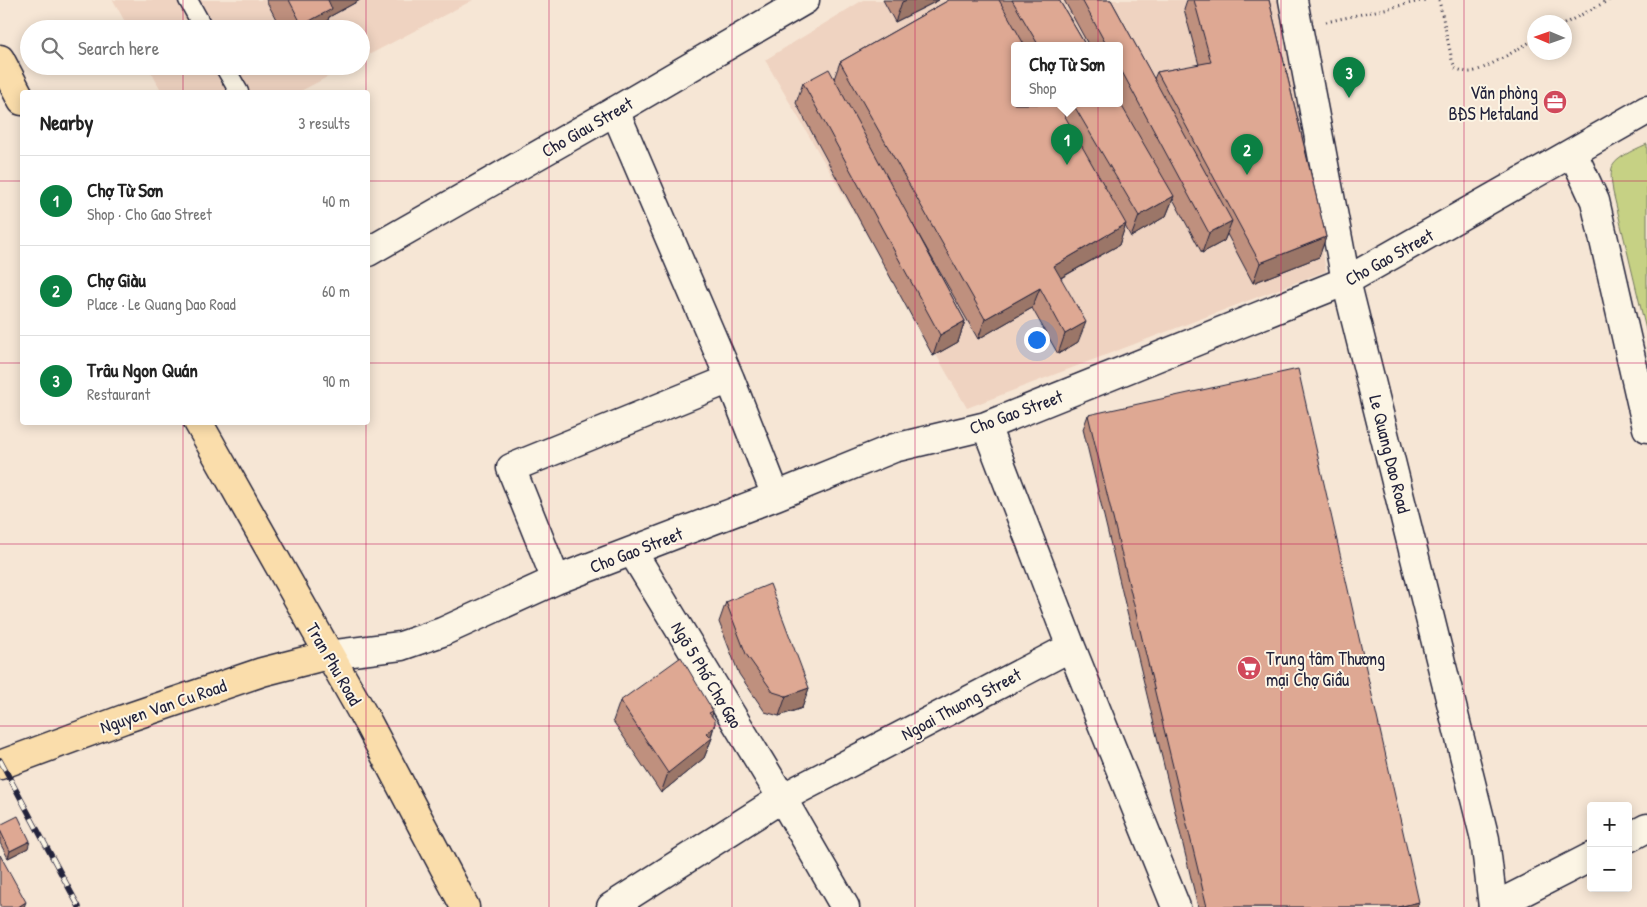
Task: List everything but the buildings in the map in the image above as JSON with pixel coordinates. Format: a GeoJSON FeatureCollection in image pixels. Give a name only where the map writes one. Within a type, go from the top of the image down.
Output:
{"type":"FeatureCollection","features":[{"type":"Feature","properties":{"kind":"main road"},"geometry":{"type":"LineString","coordinates":[[0,59],[20,97]]}},
{"type":"Feature","properties":{"kind":"main road","name":"Tran Phu Road"},"geometry":{"type":"LineString","coordinates":[[200,425],[368,723],[465,907]]}},
{"type":"Feature","properties":{"kind":"main road","name":"Nguyen Van Cu Road"},"geometry":{"type":"LineString","coordinates":[[0,765],[124,719],[262,672],[328,655]]}},
{"type":"Feature","properties":{"kind":"street","name":"Cho Giau Street"},"geometry":{"type":"LineString","coordinates":[[370,251],[615,112],[805,0]]}},
{"type":"Feature","properties":{"kind":"street","name":"Le Quang Dao Road"},"geometry":{"type":"LineString","coordinates":[[1293,0],[1346,282],[1483,830],[1493,907]]}},
{"type":"Feature","properties":{"kind":"street","name":"Cho Gao Street"},"geometry":{"type":"LineString","coordinates":[[328,655],[404,646],[442,632],[556,580],[776,496],[894,448],[986,426],[1346,282],[1647,110]]}},
{"type":"Feature","properties":{"kind":"street"},"geometry":{"type":"LineString","coordinates":[[615,112],[730,379],[776,496]]}},
{"type":"Feature","properties":{"kind":"street"},"geometry":{"type":"LineString","coordinates":[[1573,153],[1596,201],[1647,428]]}},
{"type":"Feature","properties":{"kind":"street"},"geometry":{"type":"LineString","coordinates":[[556,580],[511,468],[730,379]]}},
{"type":"Feature","properties":{"kind":"street"},"geometry":{"type":"LineString","coordinates":[[986,426],[1176,907]]}},
{"type":"Feature","properties":{"kind":"street","name":"Ngõ 5 Phố Chợ Gạo"},"geometry":{"type":"LineString","coordinates":[[632,551],[782,798],[845,907]]}},
{"type":"Feature","properties":{"kind":"street","name":"Ngoai Thuong Street"},"geometry":{"type":"LineString","coordinates":[[611,907],[643,899],[782,798],[1072,647]]}},
{"type":"Feature","properties":{"kind":"street"},"geometry":{"type":"LineString","coordinates":[[1632,836],[1647,828]]}},
{"type":"Feature","properties":{"kind":"street"},"geometry":{"type":"LineString","coordinates":[[1493,907],[1587,859]]}},
{"type":"Feature","properties":{"kind":"lane"},"geometry":{"type":"LineString","coordinates":[[188,0],[199,20]]}},
{"type":"Feature","properties":{"kind":"lane"},"geometry":{"type":"LineString","coordinates":[[229,75],[238,90]]}},
{"type":"Feature","properties":{"kind":"path"},"geometry":{"type":"LineString","coordinates":[[1298,28],[1425,0]]}},
{"type":"Feature","properties":{"kind":"path"},"geometry":{"type":"LineString","coordinates":[[1439,0],[1455,68],[1470,72],[1482,68],[1527,44]]}},
{"type":"Feature","properties":{"kind":"path"},"geometry":{"type":"LineString","coordinates":[[1572,20],[1609,0]]}},
{"type":"Feature","properties":{"kind":"shaded area"},"geometry":{"type":"Polygon","coordinates":[[[113,0],[473,0],[370,54],[370,20],[124,20],[113,0]]]}},
{"type":"Feature","properties":{"kind":"shaded area"},"geometry":{"type":"Polygon","coordinates":[[[863,0],[1279,0],[1326,271],[967,408],[765,60],[863,0]]]}},
{"type":"Feature","properties":{"kind":"shaded area"},"geometry":{"type":"Polygon","coordinates":[[[153,75],[331,75],[303,90],[161,90],[153,75]]]}},
{"type":"Feature","properties":{"kind":"green space"},"geometry":{"type":"Polygon","coordinates":[[[1647,144],[1647,334],[1613,192],[1611,174],[1612,168],[1617,161],[1647,144]]]}},
{"type":"Feature","properties":{"kind":"railway"},"geometry":{"type":"LineString","coordinates":[[0,760],[79,907]]}},
{"type":"Feature","properties":{"kind":"place","name":"Trâu Ngon Quán"},"geometry":{"type":"Point","coordinates":[1349,98]}},
{"type":"Feature","properties":{"kind":"place","name":"Văn phòng BĐS Metaland"},"geometry":{"type":"Point","coordinates":[1555,102]}},
{"type":"Feature","properties":{"kind":"place","name":"Chợ Từ Sơn"},"geometry":{"type":"Point","coordinates":[1067,165]}},
{"type":"Feature","properties":{"kind":"place","name":"Chợ Giàu"},"geometry":{"type":"Point","coordinates":[1247,175]}},
{"type":"Feature","properties":{"kind":"place","name":"Trung tâm Thương mại Chợ Giầu"},"geometry":{"type":"Point","coordinates":[1249,668]}}]}
